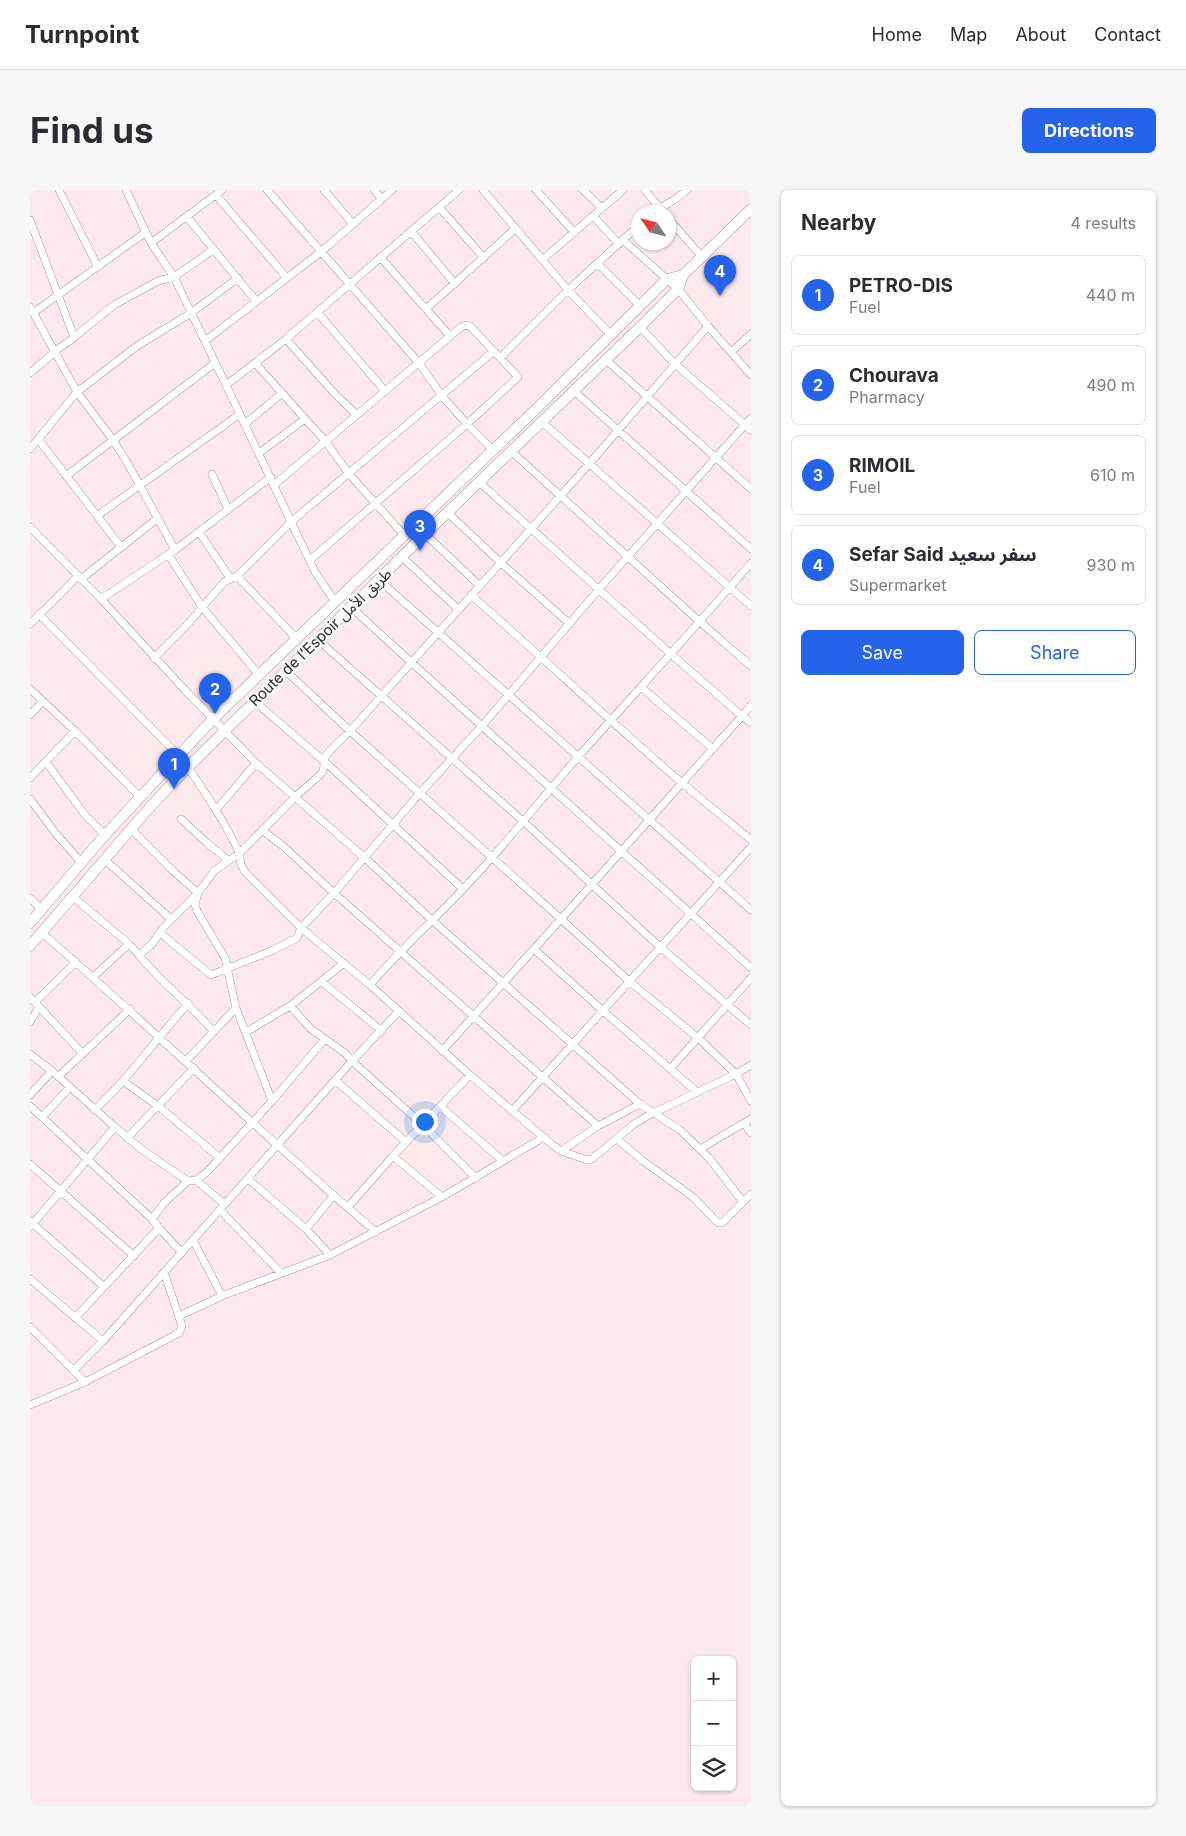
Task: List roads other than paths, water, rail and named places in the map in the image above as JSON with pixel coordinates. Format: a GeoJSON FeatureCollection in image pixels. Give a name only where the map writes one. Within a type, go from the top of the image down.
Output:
{"type":"FeatureCollection","features":[{"type":"Feature","properties":{"kind":"highway"},"geometry":{"type":"LineString","coordinates":[[667,279],[682,275],[751,209]]}},
{"type":"Feature","properties":{"kind":"highway","name":"Route de l’Espoir طريق الأمل"},"geometry":{"type":"LineString","coordinates":[[30,946],[104,859],[188,767],[226,732],[254,701],[425,534],[543,423],[605,359],[640,328],[678,289],[682,275]]}},
{"type":"Feature","properties":{"kind":"highway","name":"Route de l’Espoir طريق الأمل"},"geometry":{"type":"LineString","coordinates":[[30,924],[105,835],[213,719],[260,676],[667,279]]}},
{"type":"Feature","properties":{"kind":"street"},"geometry":{"type":"LineString","coordinates":[[58,190],[97,265]]}},
{"type":"Feature","properties":{"kind":"street"},"geometry":{"type":"LineString","coordinates":[[126,190],[151,244],[174,278],[272,477],[315,572],[335,602]]}},
{"type":"Feature","properties":{"kind":"street"},"geometry":{"type":"LineString","coordinates":[[267,190],[419,363],[442,396],[493,450]]}},
{"type":"Feature","properties":{"kind":"street"},"geometry":{"type":"LineString","coordinates":[[324,190],[353,224]]}},
{"type":"Feature","properties":{"kind":"street"},"geometry":{"type":"LineString","coordinates":[[374,190],[382,199]]}},
{"type":"Feature","properties":{"kind":"street"},"geometry":{"type":"LineString","coordinates":[[205,341],[322,251],[392,190]]}},
{"type":"Feature","properties":{"kind":"street"},"geometry":{"type":"LineString","coordinates":[[226,385],[286,339],[459,190]]}},
{"type":"Feature","properties":{"kind":"street"},"geometry":{"type":"LineString","coordinates":[[483,190],[568,290],[610,334]]}},
{"type":"Feature","properties":{"kind":"street"},"geometry":{"type":"LineString","coordinates":[[536,190],[574,232]]}},
{"type":"Feature","properties":{"kind":"street"},"geometry":{"type":"LineString","coordinates":[[583,190],[602,208]]}},
{"type":"Feature","properties":{"kind":"street"},"geometry":{"type":"LineString","coordinates":[[542,260],[624,190]]}},
{"type":"Feature","properties":{"kind":"street"},"geometry":{"type":"LineString","coordinates":[[645,190],[655,205]]}},
{"type":"Feature","properties":{"kind":"street"},"geometry":{"type":"LineString","coordinates":[[667,205],[687,190]]}},
{"type":"Feature","properties":{"kind":"street"},"geometry":{"type":"LineString","coordinates":[[151,244],[219,192],[287,278]]}},
{"type":"Feature","properties":{"kind":"street"},"geometry":{"type":"LineString","coordinates":[[439,207],[484,258]]}},
{"type":"Feature","properties":{"kind":"street"},"geometry":{"type":"LineString","coordinates":[[593,216],[678,289],[751,375]]}},
{"type":"Feature","properties":{"kind":"street"},"geometry":{"type":"LineString","coordinates":[[187,217],[256,301]]}},
{"type":"Feature","properties":{"kind":"street"},"geometry":{"type":"LineString","coordinates":[[30,220],[74,336]]}},
{"type":"Feature","properties":{"kind":"street"},"geometry":{"type":"LineString","coordinates":[[676,227],[702,257]]}},
{"type":"Feature","properties":{"kind":"street"},"geometry":{"type":"LineString","coordinates":[[427,308],[515,229]]}},
{"type":"Feature","properties":{"kind":"street"},"geometry":{"type":"LineString","coordinates":[[411,231],[454,284]]}},
{"type":"Feature","properties":{"kind":"street"},"geometry":{"type":"LineString","coordinates":[[146,232],[57,295],[31,309],[77,392],[113,440],[140,484],[158,518],[171,552],[202,608],[260,676]]}},
{"type":"Feature","properties":{"kind":"street"},"geometry":{"type":"LineString","coordinates":[[500,358],[568,290],[631,233]]}},
{"type":"Feature","properties":{"kind":"street"},"geometry":{"type":"LineString","coordinates":[[30,373],[114,305],[158,281],[174,278],[213,250]]}},
{"type":"Feature","properties":{"kind":"street"},"geometry":{"type":"LineString","coordinates":[[380,257],[450,336]]}},
{"type":"Feature","properties":{"kind":"street"},"geometry":{"type":"LineString","coordinates":[[598,264],[640,306]]}},
{"type":"Feature","properties":{"kind":"street"},"geometry":{"type":"LineString","coordinates":[[30,449],[77,392],[137,346],[170,324],[191,313],[238,278]]}},
{"type":"Feature","properties":{"kind":"street"},"geometry":{"type":"LineString","coordinates":[[317,312],[385,391]]}},
{"type":"Feature","properties":{"kind":"street"},"geometry":{"type":"LineString","coordinates":[[275,484],[461,327],[471,326],[518,377],[467,424],[310,560]]}},
{"type":"Feature","properties":{"kind":"street"},"geometry":{"type":"LineString","coordinates":[[139,955],[152,944],[171,920],[198,893],[207,879],[228,860],[240,853],[295,797],[321,774],[324,770],[324,761],[328,753],[350,731],[648,398],[708,326]]}},
{"type":"Feature","properties":{"kind":"street"},"geometry":{"type":"LineString","coordinates":[[640,328],[675,364],[748,427]]}},
{"type":"Feature","properties":{"kind":"street"},"geometry":{"type":"LineString","coordinates":[[731,352],[751,334]]}},
{"type":"Feature","properties":{"kind":"street"},"geometry":{"type":"LineString","coordinates":[[286,339],[335,394],[357,415]]}},
{"type":"Feature","properties":{"kind":"street"},"geometry":{"type":"LineString","coordinates":[[154,658],[180,633],[220,587],[234,577],[292,521],[494,351]]}},
{"type":"Feature","properties":{"kind":"street"},"geometry":{"type":"LineString","coordinates":[[605,359],[751,489]]}},
{"type":"Feature","properties":{"kind":"street"},"geometry":{"type":"LineString","coordinates":[[66,476],[142,420],[215,362]]}},
{"type":"Feature","properties":{"kind":"street"},"geometry":{"type":"LineString","coordinates":[[255,362],[326,442],[349,474],[404,535]]}},
{"type":"Feature","properties":{"kind":"street"},"geometry":{"type":"LineString","coordinates":[[574,391],[617,432],[751,549]]}},
{"type":"Feature","properties":{"kind":"street"},"geometry":{"type":"LineString","coordinates":[[245,424],[282,393]]}},
{"type":"Feature","properties":{"kind":"street"},"geometry":{"type":"LineString","coordinates":[[97,516],[240,414]]}},
{"type":"Feature","properties":{"kind":"street"},"geometry":{"type":"LineString","coordinates":[[160,933],[208,973],[215,974],[272,951],[298,936],[301,928],[482,726],[628,557],[717,458],[748,427],[751,418]]}},
{"type":"Feature","properties":{"kind":"street"},"geometry":{"type":"LineString","coordinates":[[259,453],[305,420]]}},
{"type":"Feature","properties":{"kind":"street"},"geometry":{"type":"LineString","coordinates":[[543,423],[751,606]]}},
{"type":"Feature","properties":{"kind":"street"},"geometry":{"type":"LineString","coordinates":[[38,439],[121,547]]}},
{"type":"Feature","properties":{"kind":"street"},"geometry":{"type":"LineString","coordinates":[[512,452],[751,666]]}},
{"type":"Feature","properties":{"kind":"street"},"geometry":{"type":"LineString","coordinates":[[212,474],[228,509]]}},
{"type":"Feature","properties":{"kind":"street"},"geometry":{"type":"LineString","coordinates":[[100,599],[200,532],[205,526],[272,477]]}},
{"type":"Feature","properties":{"kind":"street"},"geometry":{"type":"LineString","coordinates":[[479,482],[751,723]]}},
{"type":"Feature","properties":{"kind":"street"},"geometry":{"type":"LineString","coordinates":[[448,513],[570,624]]}},
{"type":"Feature","properties":{"kind":"street"},"geometry":{"type":"LineString","coordinates":[[30,624],[79,578],[158,518]]}},
{"type":"Feature","properties":{"kind":"street"},"geometry":{"type":"LineString","coordinates":[[30,527],[256,763],[640,1104],[680,1130],[700,1149],[743,1202]]}},
{"type":"Feature","properties":{"kind":"street"},"geometry":{"type":"LineString","coordinates":[[200,532],[234,577],[297,639]]}},
{"type":"Feature","properties":{"kind":"street"},"geometry":{"type":"LineString","coordinates":[[425,534],[480,586]]}},
{"type":"Feature","properties":{"kind":"street"},"geometry":{"type":"LineString","coordinates":[[402,557],[458,609]]}},
{"type":"Feature","properties":{"kind":"street"},"geometry":{"type":"LineString","coordinates":[[370,986],[390,962],[433,921],[524,822],[578,757],[642,688],[751,563]]}},
{"type":"Feature","properties":{"kind":"street"},"geometry":{"type":"LineString","coordinates":[[379,580],[578,757],[651,819],[751,910]]}},
{"type":"Feature","properties":{"kind":"street"},"geometry":{"type":"LineString","coordinates":[[471,595],[542,657],[611,722],[751,840]]}},
{"type":"Feature","properties":{"kind":"street"},"geometry":{"type":"LineString","coordinates":[[351,607],[751,968]]}},
{"type":"Feature","properties":{"kind":"street"},"geometry":{"type":"LineString","coordinates":[[40,614],[178,755]]}},
{"type":"Feature","properties":{"kind":"street"},"geometry":{"type":"LineString","coordinates":[[317,639],[524,822],[660,947],[751,1025]]}},
{"type":"Feature","properties":{"kind":"street"},"geometry":{"type":"LineString","coordinates":[[286,671],[350,731],[629,981],[698,1038],[736,1074],[751,1101]]}},
{"type":"Feature","properties":{"kind":"street"},"geometry":{"type":"LineString","coordinates":[[642,688],[713,748]]}},
{"type":"Feature","properties":{"kind":"street"},"geometry":{"type":"LineString","coordinates":[[30,689],[140,797]]}},
{"type":"Feature","properties":{"kind":"street"},"geometry":{"type":"LineString","coordinates":[[254,701],[324,761],[463,889]]}},
{"type":"Feature","properties":{"kind":"street"},"geometry":{"type":"LineString","coordinates":[[30,715],[42,702]]}},
{"type":"Feature","properties":{"kind":"street"},"geometry":{"type":"LineString","coordinates":[[442,1050],[651,819],[751,705]]}},
{"type":"Feature","properties":{"kind":"street"},"geometry":{"type":"LineString","coordinates":[[30,778],[75,732]]}},
{"type":"Feature","properties":{"kind":"street"},"geometry":{"type":"LineString","coordinates":[[46,762],[85,815],[105,835]]}},
{"type":"Feature","properties":{"kind":"street"},"geometry":{"type":"LineString","coordinates":[[216,810],[256,763]]}},
{"type":"Feature","properties":{"kind":"street"},"geometry":{"type":"LineString","coordinates":[[188,767],[216,810],[240,853],[239,860],[243,870],[301,928],[344,963],[470,1075],[561,1151],[587,1160],[592,1159],[634,1124],[652,1113],[736,1074],[751,1065]]}},
{"type":"Feature","properties":{"kind":"street"},"geometry":{"type":"LineString","coordinates":[[30,799],[57,835],[81,862]]}},
{"type":"Feature","properties":{"kind":"street"},"geometry":{"type":"LineString","coordinates":[[181,819],[228,860]]}},
{"type":"Feature","properties":{"kind":"street"},"geometry":{"type":"LineString","coordinates":[[132,828],[172,870],[198,893]]}},
{"type":"Feature","properties":{"kind":"street"},"geometry":{"type":"LineString","coordinates":[[262,830],[294,855],[598,1126]]}},
{"type":"Feature","properties":{"kind":"street"},"geometry":{"type":"LineString","coordinates":[[512,1111],[690,913],[750,851]]}},
{"type":"Feature","properties":{"kind":"street"},"geometry":{"type":"LineString","coordinates":[[104,859],[171,920]]}},
{"type":"Feature","properties":{"kind":"street"},"geometry":{"type":"LineString","coordinates":[[198,893],[195,904],[197,911],[222,952],[229,968],[236,1008],[272,1101]]}},
{"type":"Feature","properties":{"kind":"street"},"geometry":{"type":"LineString","coordinates":[[72,896],[129,944],[150,969],[188,1003],[213,1031]]}},
{"type":"Feature","properties":{"kind":"street"},"geometry":{"type":"LineString","coordinates":[[30,898],[42,910]]}},
{"type":"Feature","properties":{"kind":"street"},"geometry":{"type":"LineString","coordinates":[[41,932],[130,1009],[253,1123],[376,1232]]}},
{"type":"Feature","properties":{"kind":"street"},"geometry":{"type":"LineString","coordinates":[[93,977],[129,944]]}},
{"type":"Feature","properties":{"kind":"street"},"geometry":{"type":"LineString","coordinates":[[534,949],[697,1092]]}},
{"type":"Feature","properties":{"kind":"street"},"geometry":{"type":"LineString","coordinates":[[30,1022],[35,1002],[76,962]]}},
{"type":"Feature","properties":{"kind":"street"},"geometry":{"type":"LineString","coordinates":[[246,1032],[290,1006],[344,963]]}},
{"type":"Feature","properties":{"kind":"street"},"geometry":{"type":"LineString","coordinates":[[670,1069],[751,978]]}},
{"type":"Feature","properties":{"kind":"street"},"geometry":{"type":"LineString","coordinates":[[322,982],[382,1031]]}},
{"type":"Feature","properties":{"kind":"street"},"geometry":{"type":"LineString","coordinates":[[35,1002],[83,1054]]}},
{"type":"Feature","properties":{"kind":"street"},"geometry":{"type":"LineString","coordinates":[[96,1110],[123,1081],[188,1003]]}},
{"type":"Feature","properties":{"kind":"street"},"geometry":{"type":"LineString","coordinates":[[290,1006],[304,1022],[345,1053],[423,1125],[476,1178]]}},
{"type":"Feature","properties":{"kind":"street"},"geometry":{"type":"LineString","coordinates":[[186,1061],[236,1008]]}},
{"type":"Feature","properties":{"kind":"street"},"geometry":{"type":"LineString","coordinates":[[30,1095],[55,1073],[83,1054],[130,1009]]}},
{"type":"Feature","properties":{"kind":"street"},"geometry":{"type":"LineString","coordinates":[[74,1370],[103,1341],[352,1061],[398,1012]]}},
{"type":"Feature","properties":{"kind":"street"},"geometry":{"type":"LineString","coordinates":[[152,1220],[165,1202],[192,1181],[206,1173],[253,1123],[325,1039]]}},
{"type":"Feature","properties":{"kind":"street"},"geometry":{"type":"LineString","coordinates":[[30,1054],[55,1073],[140,1149],[192,1181],[222,1207],[281,1273]]}},
{"type":"Feature","properties":{"kind":"street"},"geometry":{"type":"LineString","coordinates":[[127,1138],[194,1068]]}},
{"type":"Feature","properties":{"kind":"street"},"geometry":{"type":"LineString","coordinates":[[348,1207],[393,1156],[470,1075]]}},
{"type":"Feature","properties":{"kind":"street"},"geometry":{"type":"LineString","coordinates":[[335,1080],[406,1142]]}},
{"type":"Feature","properties":{"kind":"street"},"geometry":{"type":"LineString","coordinates":[[123,1081],[158,1106],[220,1158]]}},
{"type":"Feature","properties":{"kind":"street"},"geometry":{"type":"LineString","coordinates":[[42,1117],[70,1086]]}},
{"type":"Feature","properties":{"kind":"street"},"geometry":{"type":"LineString","coordinates":[[561,1151],[598,1126],[640,1104]]}},
{"type":"Feature","properties":{"kind":"street"},"geometry":{"type":"LineString","coordinates":[[30,1106],[152,1220],[182,1253]]}},
{"type":"Feature","properties":{"kind":"street"},"geometry":{"type":"LineString","coordinates":[[441,1106],[502,1161]]}},
{"type":"Feature","properties":{"kind":"street"},"geometry":{"type":"LineString","coordinates":[[700,1149],[751,1119]]}},
{"type":"Feature","properties":{"kind":"street"},"geometry":{"type":"LineString","coordinates":[[744,1123],[751,1133]]}},
{"type":"Feature","properties":{"kind":"street"},"geometry":{"type":"LineString","coordinates":[[103,1286],[31,1224],[115,1127]]}},
{"type":"Feature","properties":{"kind":"street"},"geometry":{"type":"LineString","coordinates":[[179,1316],[222,1296],[330,1255],[442,1197],[544,1137]]}},
{"type":"Feature","properties":{"kind":"street"},"geometry":{"type":"LineString","coordinates":[[617,1139],[643,1162],[693,1197],[718,1223],[722,1223],[751,1194]]}},
{"type":"Feature","properties":{"kind":"street"},"geometry":{"type":"LineString","coordinates":[[393,1156],[442,1197]]}},
{"type":"Feature","properties":{"kind":"street"},"geometry":{"type":"LineString","coordinates":[[31,1168],[134,1256]]}},
{"type":"Feature","properties":{"kind":"street"},"geometry":{"type":"LineString","coordinates":[[248,1179],[306,1229],[330,1255]]}},
{"type":"Feature","properties":{"kind":"street"},"geometry":{"type":"LineString","coordinates":[[306,1229],[334,1195]]}},
{"type":"Feature","properties":{"kind":"street"},"geometry":{"type":"LineString","coordinates":[[75,1318],[159,1228]]}},
{"type":"Feature","properties":{"kind":"street"},"geometry":{"type":"LineString","coordinates":[[193,1240],[222,1296]]}},
{"type":"Feature","properties":{"kind":"street"},"geometry":{"type":"LineString","coordinates":[[31,1403],[85,1382],[179,1333],[182,1326],[164,1272]]}},
{"type":"Feature","properties":{"kind":"street"},"geometry":{"type":"LineString","coordinates":[[30,1279],[103,1341]]}},
{"type":"Feature","properties":{"kind":"street"},"geometry":{"type":"LineString","coordinates":[[30,1328],[85,1382]]}},
{"type":"Feature","properties":{"kind":"place","name":"Sefar Said سفر سعيد"},"geometry":{"type":"Point","coordinates":[720,296]}},
{"type":"Feature","properties":{"kind":"place","name":"RIMOIL"},"geometry":{"type":"Point","coordinates":[420,551]}},
{"type":"Feature","properties":{"kind":"place","name":"Chourava"},"geometry":{"type":"Point","coordinates":[215,714]}},
{"type":"Feature","properties":{"kind":"place","name":"PETRO-DIS"},"geometry":{"type":"Point","coordinates":[174,789]}}]}
